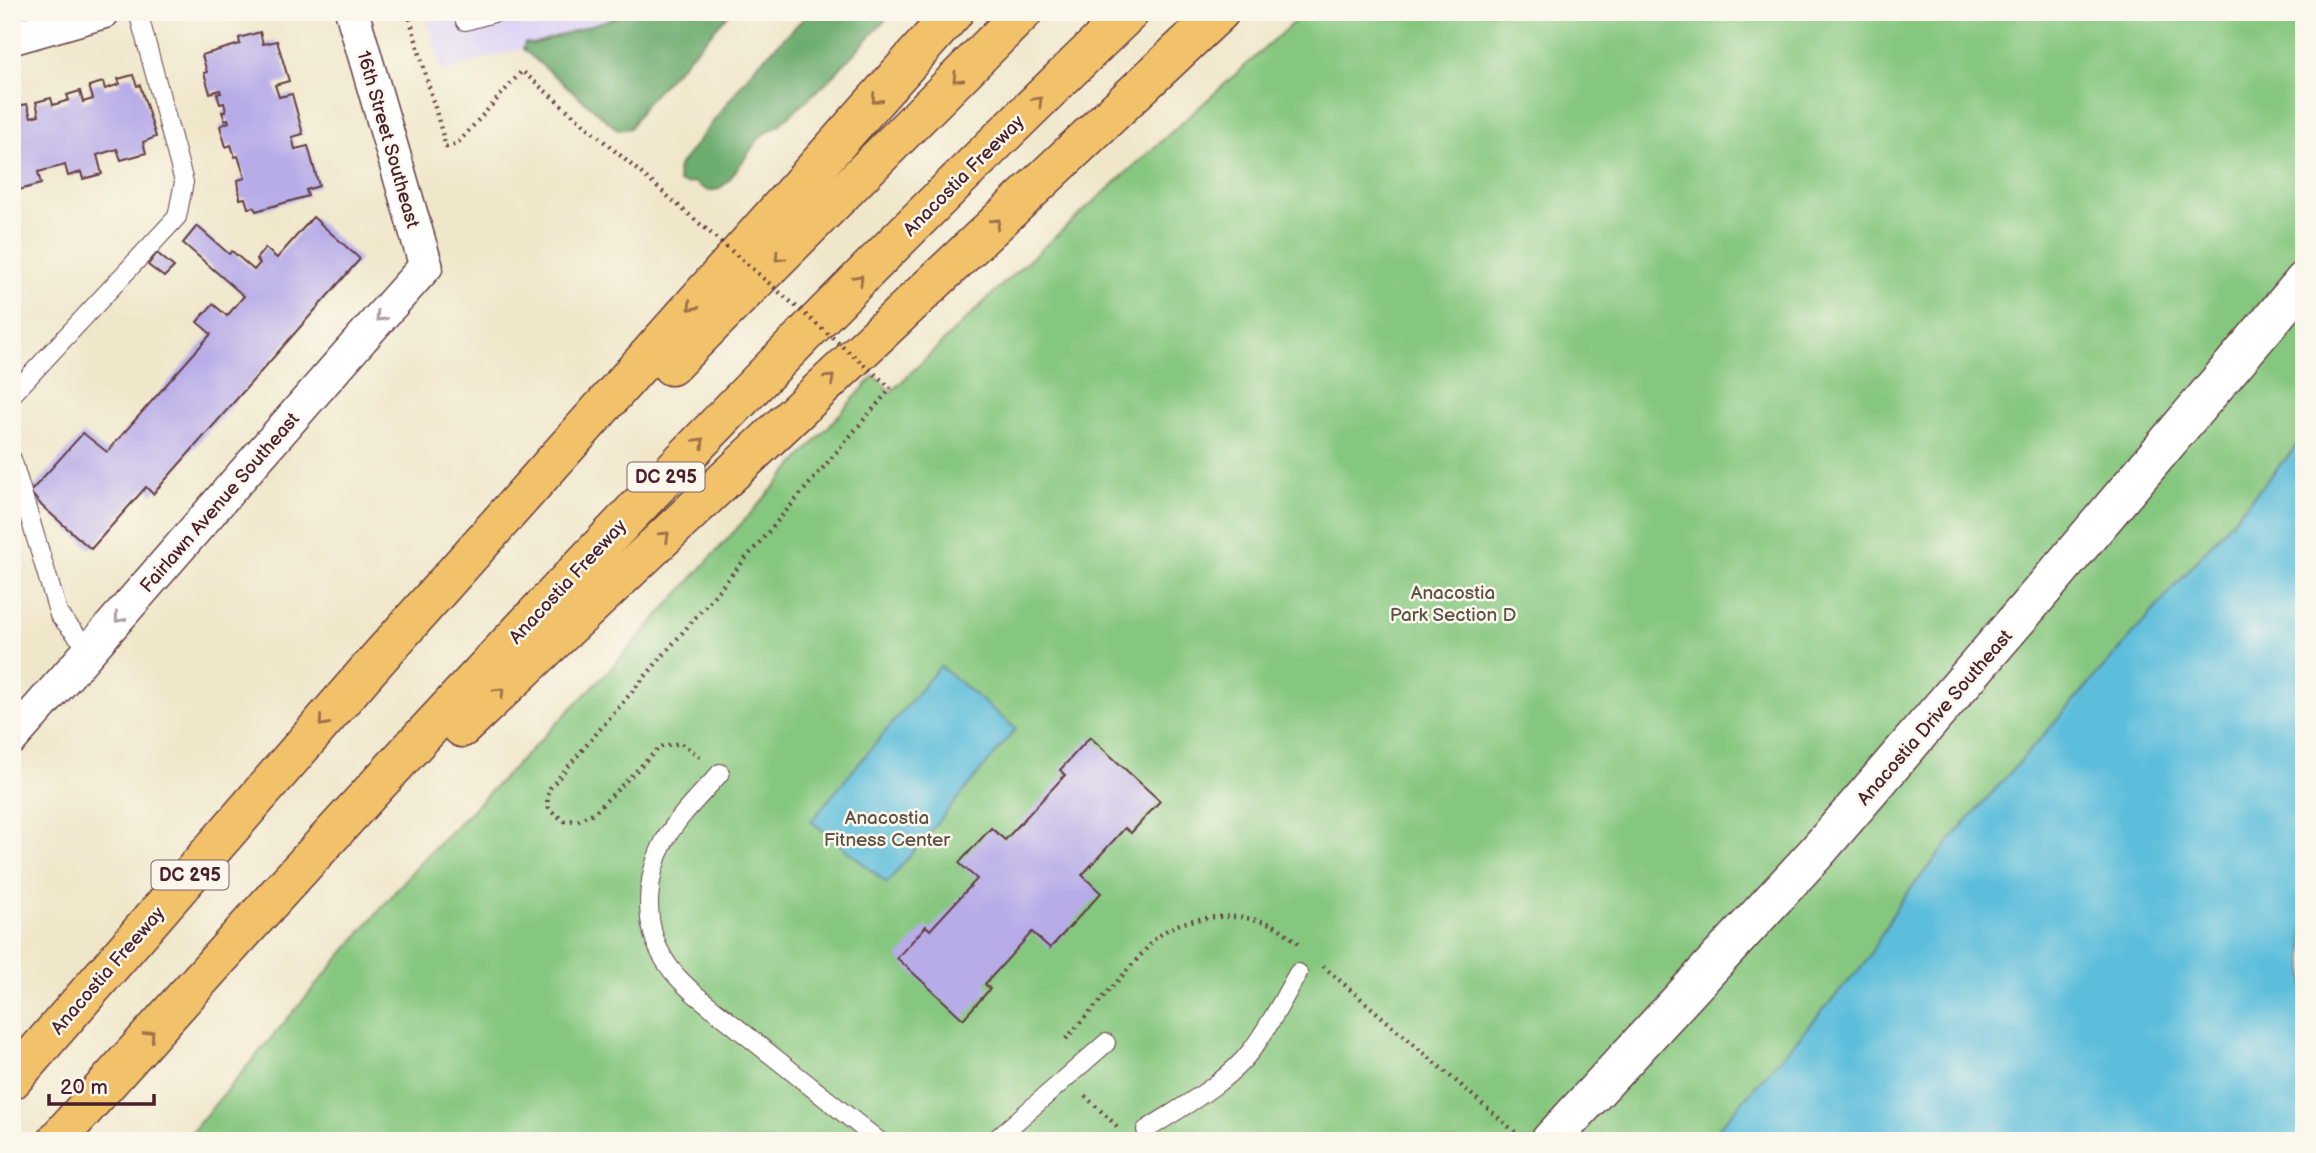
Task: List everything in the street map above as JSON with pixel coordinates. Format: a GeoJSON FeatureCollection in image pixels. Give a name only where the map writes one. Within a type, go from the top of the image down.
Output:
{"type":"FeatureCollection","features":[{"type":"Feature","properties":{"kind":"highway","name":"Anacostia Freeway"},"geometry":{"type":"LineString","coordinates":[[12,1080],[368,670],[954,12]]}},
{"type":"Feature","properties":{"kind":"highway"},"geometry":{"type":"LineString","coordinates":[[368,670],[1023,12]]}},
{"type":"Feature","properties":{"kind":"highway","name":"Anacostia Freeway"},"geometry":{"type":"LineString","coordinates":[[55,1141],[219,957],[523,627],[879,259],[1130,12]]}},
{"type":"Feature","properties":{"kind":"highway"},"geometry":{"type":"LineString","coordinates":[[219,957],[1220,12]]}},
{"type":"Feature","properties":{"kind":"street"},"geometry":{"type":"LineString","coordinates":[[12,38],[103,12]]}},
{"type":"Feature","properties":{"kind":"street","name":"16th Street Southeast"},"geometry":{"type":"LineString","coordinates":[[352,12],[426,266]]}},
{"type":"Feature","properties":{"kind":"street","name":"Fairlawn Avenue Southeast"},"geometry":{"type":"LineString","coordinates":[[12,738],[303,403],[426,266]]}},
{"type":"Feature","properties":{"kind":"street","name":"Anacostia Drive Southeast"},"geometry":{"type":"LineString","coordinates":[[1550,1141],[1816,853],[2304,281]]}},
{"type":"Feature","properties":{"kind":"lane"},"geometry":{"type":"LineString","coordinates":[[12,395],[177,217],[184,182],[138,12]]}},
{"type":"Feature","properties":{"kind":"lane"},"geometry":{"type":"LineString","coordinates":[[462,12],[465,21],[497,12]]}},
{"type":"Feature","properties":{"kind":"lane"},"geometry":{"type":"LineString","coordinates":[[12,459],[59,615],[90,650]]}},
{"type":"Feature","properties":{"kind":"lane"},"geometry":{"type":"LineString","coordinates":[[720,772],[667,837],[654,862],[649,912],[654,936],[663,958],[678,979],[696,995],[878,1141]]}},
{"type":"Feature","properties":{"kind":"lane"},"geometry":{"type":"LineString","coordinates":[[1146,1130],[1227,1074],[1248,1054],[1298,973]]}},
{"type":"Feature","properties":{"kind":"lane"},"geometry":{"type":"LineString","coordinates":[[994,1141],[1106,1043]]}},
{"type":"Feature","properties":{"kind":"path"},"geometry":{"type":"LineString","coordinates":[[408,12],[446,147],[457,144],[522,71],[891,388],[550,788],[546,802],[550,811],[565,821],[579,820],[595,812],[660,747],[681,743],[720,772]]}},
{"type":"Feature","properties":{"kind":"path"},"geometry":{"type":"LineString","coordinates":[[1088,1099],[1124,1132]]}},
{"type":"Feature","properties":{"kind":"shaded area"},"geometry":{"type":"Polygon","coordinates":[[[425,12],[678,12],[593,106],[520,49],[442,71],[425,12]]]}},
{"type":"Feature","properties":{"kind":"green space"},"geometry":{"type":"Polygon","coordinates":[[[632,12],[731,12],[645,104],[630,128],[618,130],[523,49],[525,43],[533,44],[632,12]]]}},
{"type":"Feature","properties":{"kind":"green space"},"geometry":{"type":"Polygon","coordinates":[[[810,12],[893,12],[829,80],[779,125],[760,137],[729,180],[719,189],[708,191],[694,182],[679,182],[677,169],[755,67],[810,12]]]}},
{"type":"Feature","properties":{"kind":"green space","name":"Anacostia Park Section D"},"geometry":{"type":"Polygon","coordinates":[[[1305,12],[2304,12],[2304,438],[1960,829],[1900,902],[1865,963],[1707,1141],[184,1141],[417,866],[616,663],[874,376],[891,392],[1007,280],[1305,12]]]}},
{"type":"Feature","properties":{"kind":"water"},"geometry":{"type":"Polygon","coordinates":[[[2304,438],[2304,1141],[1707,1141],[1865,963],[1900,902],[1960,829],[2304,438]]]}},
{"type":"Feature","properties":{"kind":"water"},"geometry":{"type":"Polygon","coordinates":[[[940,666],[1016,729],[887,883],[811,821],[940,666]]]}},
{"type":"Feature","properties":{"kind":"building"},"geometry":{"type":"Polygon","coordinates":[[[260,32],[263,44],[277,41],[289,81],[275,85],[279,97],[292,94],[303,134],[292,137],[295,149],[308,146],[319,186],[306,190],[308,196],[256,211],[254,207],[248,208],[245,198],[240,199],[238,180],[245,178],[238,156],[235,157],[231,145],[226,147],[220,126],[229,122],[228,119],[225,120],[222,112],[226,111],[217,94],[221,93],[220,90],[210,93],[202,55],[240,44],[239,38],[260,32]]]}},
{"type":"Feature","properties":{"kind":"building"},"geometry":{"type":"Polygon","coordinates":[[[133,75],[137,86],[140,85],[156,137],[143,142],[146,153],[121,160],[117,149],[97,155],[102,174],[83,179],[81,172],[68,176],[65,165],[38,172],[41,184],[15,191],[12,182],[12,108],[27,104],[31,117],[39,115],[36,102],[51,98],[53,105],[69,100],[67,95],[80,91],[83,102],[93,99],[89,86],[103,82],[105,89],[120,84],[118,79],[133,75]]]}},
{"type":"Feature","properties":{"kind":"building"},"geometry":{"type":"Polygon","coordinates":[[[313,217],[360,259],[153,494],[146,487],[91,549],[30,492],[83,433],[107,452],[211,334],[197,322],[213,304],[227,316],[244,296],[183,243],[197,226],[229,254],[232,251],[254,270],[260,263],[256,259],[265,248],[277,258],[313,217]]]}},
{"type":"Feature","properties":{"kind":"building"},"geometry":{"type":"Polygon","coordinates":[[[157,253],[174,267],[164,277],[148,265],[157,253]]]}},
{"type":"Feature","properties":{"kind":"building"},"geometry":{"type":"Polygon","coordinates":[[[1090,737],[1160,801],[1131,833],[1125,828],[1082,875],[1101,893],[1050,948],[1032,932],[985,984],[990,989],[963,1019],[897,958],[926,926],[930,930],[977,879],[959,863],[991,828],[1005,840],[1065,775],[1060,770],[1090,737]]]}},
{"type":"Feature","properties":{"kind":"park label","name":"Anacostia Fitness Center"},"geometry":{"type":"Point","coordinates":[887,828]}}]}
